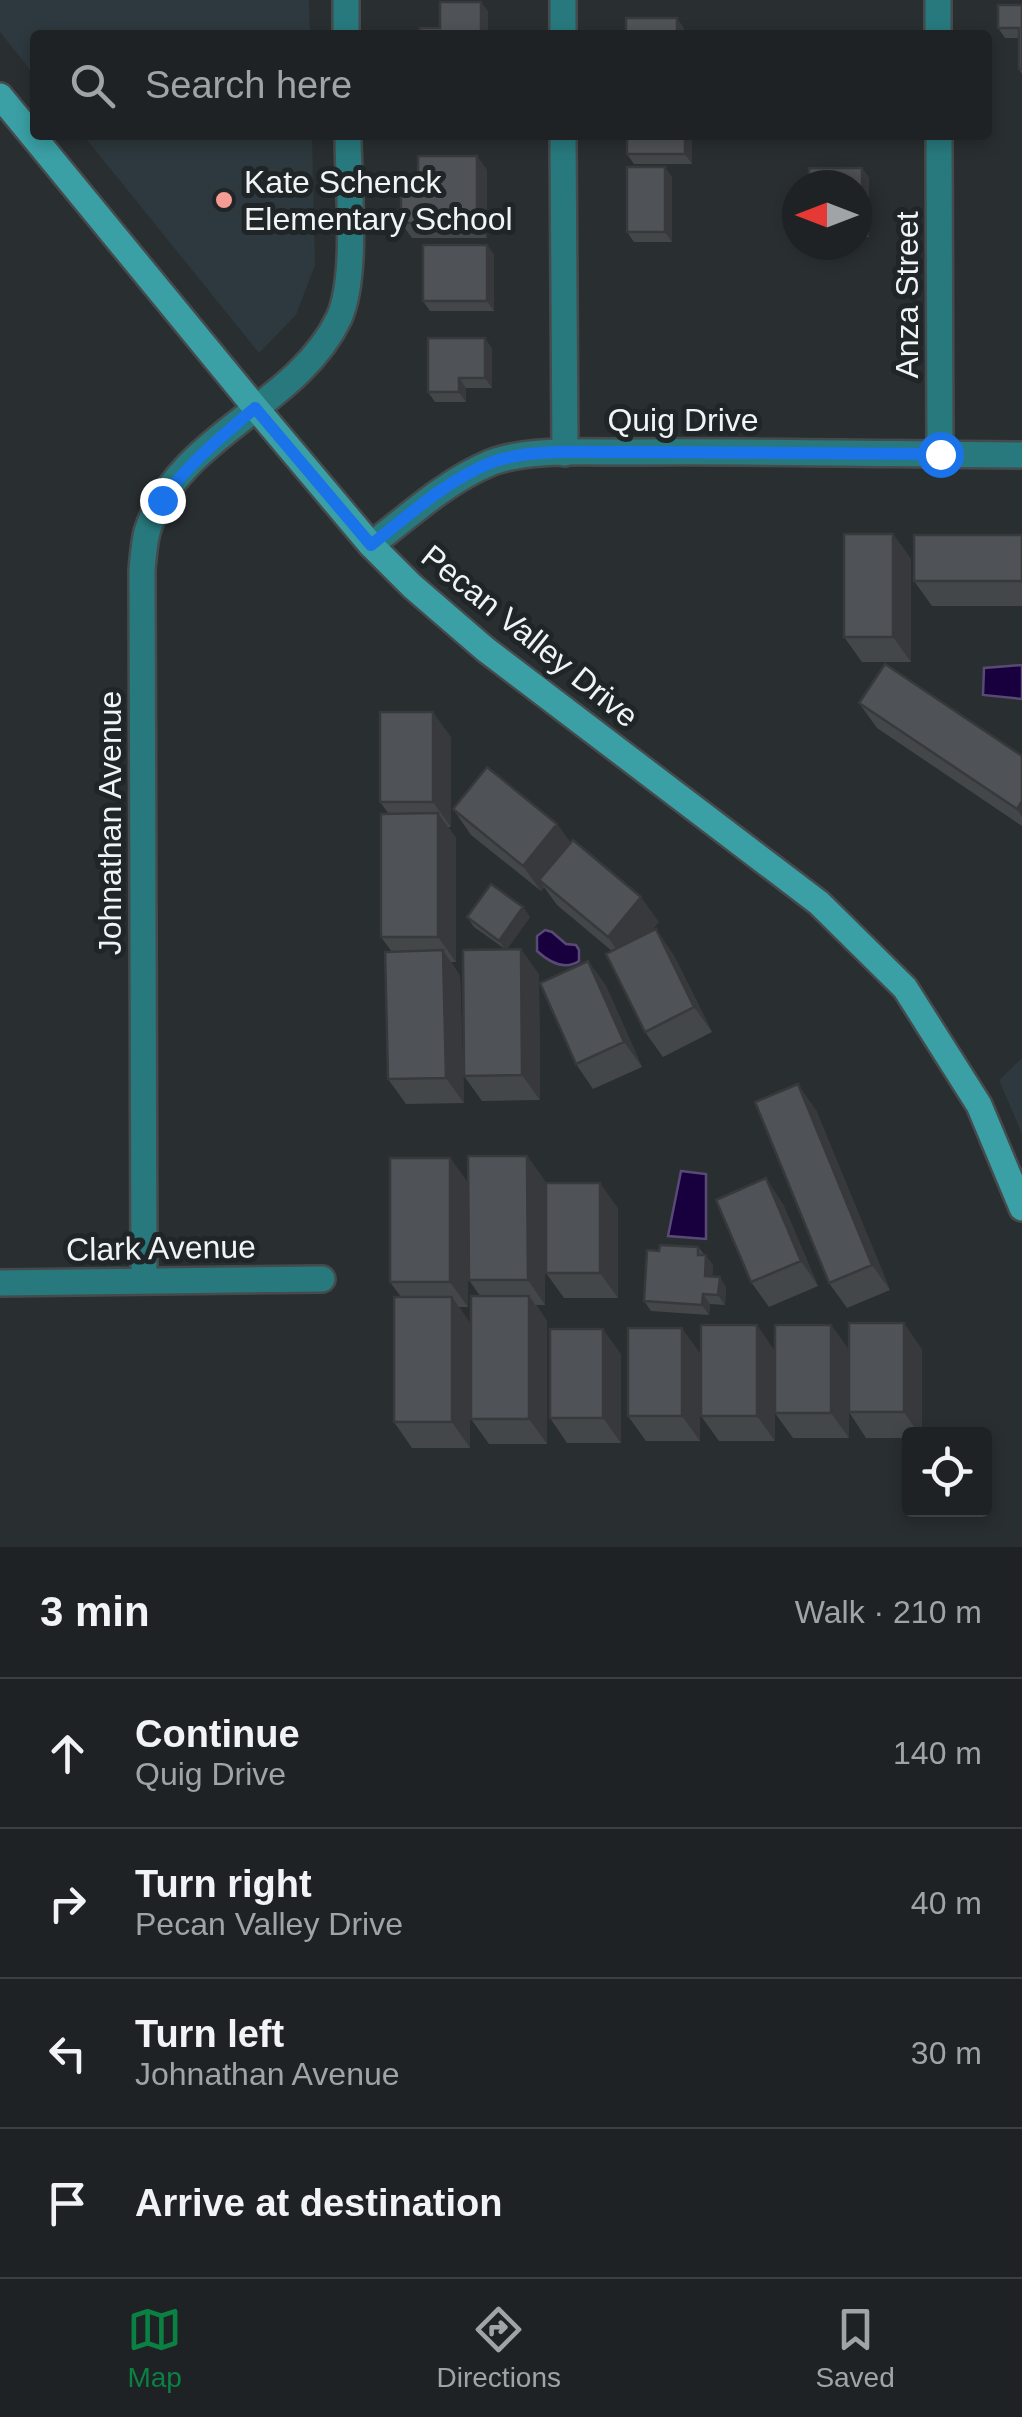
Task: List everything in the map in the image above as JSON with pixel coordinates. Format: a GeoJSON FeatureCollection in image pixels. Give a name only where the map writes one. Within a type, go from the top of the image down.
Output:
{"type":"FeatureCollection","features":[{"type":"Feature","properties":{"kind":"main road","name":"Pecan Valley Drive"},"geometry":{"type":"LineString","coordinates":[[0,96],[30,133]]}},
{"type":"Feature","properties":{"kind":"main road","name":"Pecan Valley Drive"},"geometry":{"type":"LineString","coordinates":[[36,140],[255,408],[371,545],[412,586],[485,648],[819,903],[905,988],[979,1105],[1022,1208]]}},
{"type":"Feature","properties":{"kind":"street"},"geometry":{"type":"LineString","coordinates":[[346,0],[346,30]]}},
{"type":"Feature","properties":{"kind":"street"},"geometry":{"type":"LineString","coordinates":[[562,0],[563,30]]}},
{"type":"Feature","properties":{"kind":"street"},"geometry":{"type":"LineString","coordinates":[[938,0],[938,30]]}},
{"type":"Feature","properties":{"kind":"street","name":"Johnathan Avenue"},"geometry":{"type":"LineString","coordinates":[[144,1280],[142,570],[147,533],[170,488],[194,461],[292,380],[340,316],[350,256],[348,140]]}},
{"type":"Feature","properties":{"kind":"street"},"geometry":{"type":"LineString","coordinates":[[563,140],[565,453]]}},
{"type":"Feature","properties":{"kind":"street","name":"Anza Street"},"geometry":{"type":"LineString","coordinates":[[939,140],[940,454]]}},
{"type":"Feature","properties":{"kind":"street","name":"Quig Drive"},"geometry":{"type":"LineString","coordinates":[[371,545],[440,491],[489,464],[513,456],[1022,454]]}},
{"type":"Feature","properties":{"kind":"street","name":"Clark Avenue"},"geometry":{"type":"LineString","coordinates":[[0,1283],[322,1279]]}},
{"type":"Feature","properties":{"kind":"shaded area"},"geometry":{"type":"Polygon","coordinates":[[[0,0],[309,0],[310,30],[30,30],[30,70],[0,32],[0,0]]]}},
{"type":"Feature","properties":{"kind":"shaded area","name":"Kate Schenck Elementary School"},"geometry":{"type":"Polygon","coordinates":[[[87,140],[312,140],[315,265],[296,315],[259,353],[87,140]]]}},
{"type":"Feature","properties":{"kind":"shaded area"},"geometry":{"type":"Polygon","coordinates":[[[1022,665],[1022,699],[983,695],[984,668],[1022,665]]]}},
{"type":"Feature","properties":{"kind":"shaded area"},"geometry":{"type":"Polygon","coordinates":[[[545,930],[566,944],[576,945],[579,961],[557,964],[537,951],[537,936],[545,930]]]}},
{"type":"Feature","properties":{"kind":"shaded area"},"geometry":{"type":"Polygon","coordinates":[[[1022,1058],[1022,1134],[999,1080],[1022,1058]]]}},
{"type":"Feature","properties":{"kind":"shaded area"},"geometry":{"type":"Polygon","coordinates":[[[681,1171],[706,1174],[706,1239],[668,1236],[681,1171]]]}},
{"type":"Feature","properties":{"kind":"building"},"geometry":{"type":"Polygon","coordinates":[[[440,2],[481,2],[481,30],[420,30],[440,28],[440,2]]]}},
{"type":"Feature","properties":{"kind":"building"},"geometry":{"type":"Polygon","coordinates":[[[998,5],[1022,5],[1022,69],[1019,28],[998,28],[998,5]]]}},
{"type":"Feature","properties":{"kind":"building"},"geometry":{"type":"Polygon","coordinates":[[[626,18],[677,18],[677,30],[626,30],[626,18]]]}},
{"type":"Feature","properties":{"kind":"building"},"geometry":{"type":"Polygon","coordinates":[[[627,140],[685,140],[685,154],[627,154],[627,140]]]}},
{"type":"Feature","properties":{"kind":"building"},"geometry":{"type":"Polygon","coordinates":[[[418,156],[477,156],[477,223],[401,223],[401,186],[418,186],[418,156]]]}},
{"type":"Feature","properties":{"kind":"building"},"geometry":{"type":"Polygon","coordinates":[[[627,167],[665,167],[665,232],[627,232],[627,167]]]}},
{"type":"Feature","properties":{"kind":"building"},"geometry":{"type":"Polygon","coordinates":[[[809,168],[862,168],[862,170],[809,168]]]}},
{"type":"Feature","properties":{"kind":"building"},"geometry":{"type":"Polygon","coordinates":[[[423,245],[487,245],[487,301],[423,301],[423,245]]]}},
{"type":"Feature","properties":{"kind":"building"},"geometry":{"type":"Polygon","coordinates":[[[428,338],[485,338],[485,378],[459,378],[459,392],[428,392],[428,338]]]}},
{"type":"Feature","properties":{"kind":"building"},"geometry":{"type":"Polygon","coordinates":[[[844,534],[893,534],[893,637],[844,637],[844,534]]]}},
{"type":"Feature","properties":{"kind":"building"},"geometry":{"type":"Polygon","coordinates":[[[914,535],[1022,535],[1022,581],[914,581],[914,535]]]}},
{"type":"Feature","properties":{"kind":"building"},"geometry":{"type":"Polygon","coordinates":[[[885,664],[1022,756],[1022,801],[1017,809],[859,703],[885,664]]]}},
{"type":"Feature","properties":{"kind":"building"},"geometry":{"type":"Polygon","coordinates":[[[380,712],[433,712],[433,802],[380,802],[380,712]]]}},
{"type":"Feature","properties":{"kind":"building"},"geometry":{"type":"Polygon","coordinates":[[[487,767],[557,824],[523,866],[453,809],[487,767]]]}},
{"type":"Feature","properties":{"kind":"building"},"geometry":{"type":"Polygon","coordinates":[[[438,813],[438,937],[381,937],[381,814],[438,813]]]}},
{"type":"Feature","properties":{"kind":"building"},"geometry":{"type":"Polygon","coordinates":[[[573,840],[641,897],[608,937],[539,880],[573,840]]]}},
{"type":"Feature","properties":{"kind":"building"},"geometry":{"type":"Polygon","coordinates":[[[491,884],[523,907],[499,941],[467,917],[491,884]]]}},
{"type":"Feature","properties":{"kind":"building"},"geometry":{"type":"Polygon","coordinates":[[[656,929],[694,1007],[645,1032],[606,954],[656,929]]]}},
{"type":"Feature","properties":{"kind":"building"},"geometry":{"type":"Polygon","coordinates":[[[521,949],[522,1075],[464,1076],[463,950],[521,949]]]}},
{"type":"Feature","properties":{"kind":"building"},"geometry":{"type":"Polygon","coordinates":[[[443,950],[446,1078],[388,1079],[385,952],[443,950]]]}},
{"type":"Feature","properties":{"kind":"building"},"geometry":{"type":"Polygon","coordinates":[[[588,961],[624,1042],[576,1064],[540,983],[588,961]]]}},
{"type":"Feature","properties":{"kind":"building"},"geometry":{"type":"Polygon","coordinates":[[[798,1084],[872,1265],[829,1283],[755,1102],[798,1084]]]}},
{"type":"Feature","properties":{"kind":"building"},"geometry":{"type":"Polygon","coordinates":[[[468,1156],[527,1156],[528,1280],[469,1280],[468,1156]]]}},
{"type":"Feature","properties":{"kind":"building"},"geometry":{"type":"Polygon","coordinates":[[[390,1158],[450,1158],[450,1282],[390,1282],[390,1158]]]}},
{"type":"Feature","properties":{"kind":"building"},"geometry":{"type":"Polygon","coordinates":[[[766,1178],[801,1261],[751,1282],[716,1200],[766,1178]]]}},
{"type":"Feature","properties":{"kind":"building"},"geometry":{"type":"Polygon","coordinates":[[[546,1183],[600,1183],[600,1273],[546,1273],[546,1183]]]}},
{"type":"Feature","properties":{"kind":"building"},"geometry":{"type":"Polygon","coordinates":[[[660,1245],[698,1247],[698,1255],[706,1255],[705,1276],[720,1277],[718,1295],[703,1294],[702,1305],[644,1301],[647,1250],[659,1251],[660,1245]]]}},
{"type":"Feature","properties":{"kind":"building"},"geometry":{"type":"Polygon","coordinates":[[[471,1296],[529,1296],[529,1419],[471,1419],[471,1296]]]}},
{"type":"Feature","properties":{"kind":"building"},"geometry":{"type":"Polygon","coordinates":[[[394,1297],[452,1297],[452,1422],[394,1422],[394,1297]]]}},
{"type":"Feature","properties":{"kind":"building"},"geometry":{"type":"Polygon","coordinates":[[[849,1323],[904,1323],[904,1412],[849,1412],[849,1323]]]}},
{"type":"Feature","properties":{"kind":"building"},"geometry":{"type":"Polygon","coordinates":[[[701,1325],[757,1325],[757,1416],[701,1416],[701,1325]]]}},
{"type":"Feature","properties":{"kind":"building"},"geometry":{"type":"Polygon","coordinates":[[[775,1325],[831,1325],[831,1413],[775,1413],[775,1325]]]}},
{"type":"Feature","properties":{"kind":"building"},"geometry":{"type":"Polygon","coordinates":[[[628,1328],[682,1328],[682,1416],[628,1416],[628,1328]]]}},
{"type":"Feature","properties":{"kind":"building"},"geometry":{"type":"Polygon","coordinates":[[[550,1329],[603,1329],[603,1418],[550,1418],[550,1329]]]}},
{"type":"Feature","properties":{"kind":"place","name":"Kate Schenck Elementary School"},"geometry":{"type":"Point","coordinates":[224,200]}},
{"type":"Feature","properties":{"kind":"route"},"geometry":{"type":"LineString","coordinates":[[162,500],[194,461],[255,408],[371,545],[440,491],[489,464],[513,456],[682,452],[940,454]]}}]}
